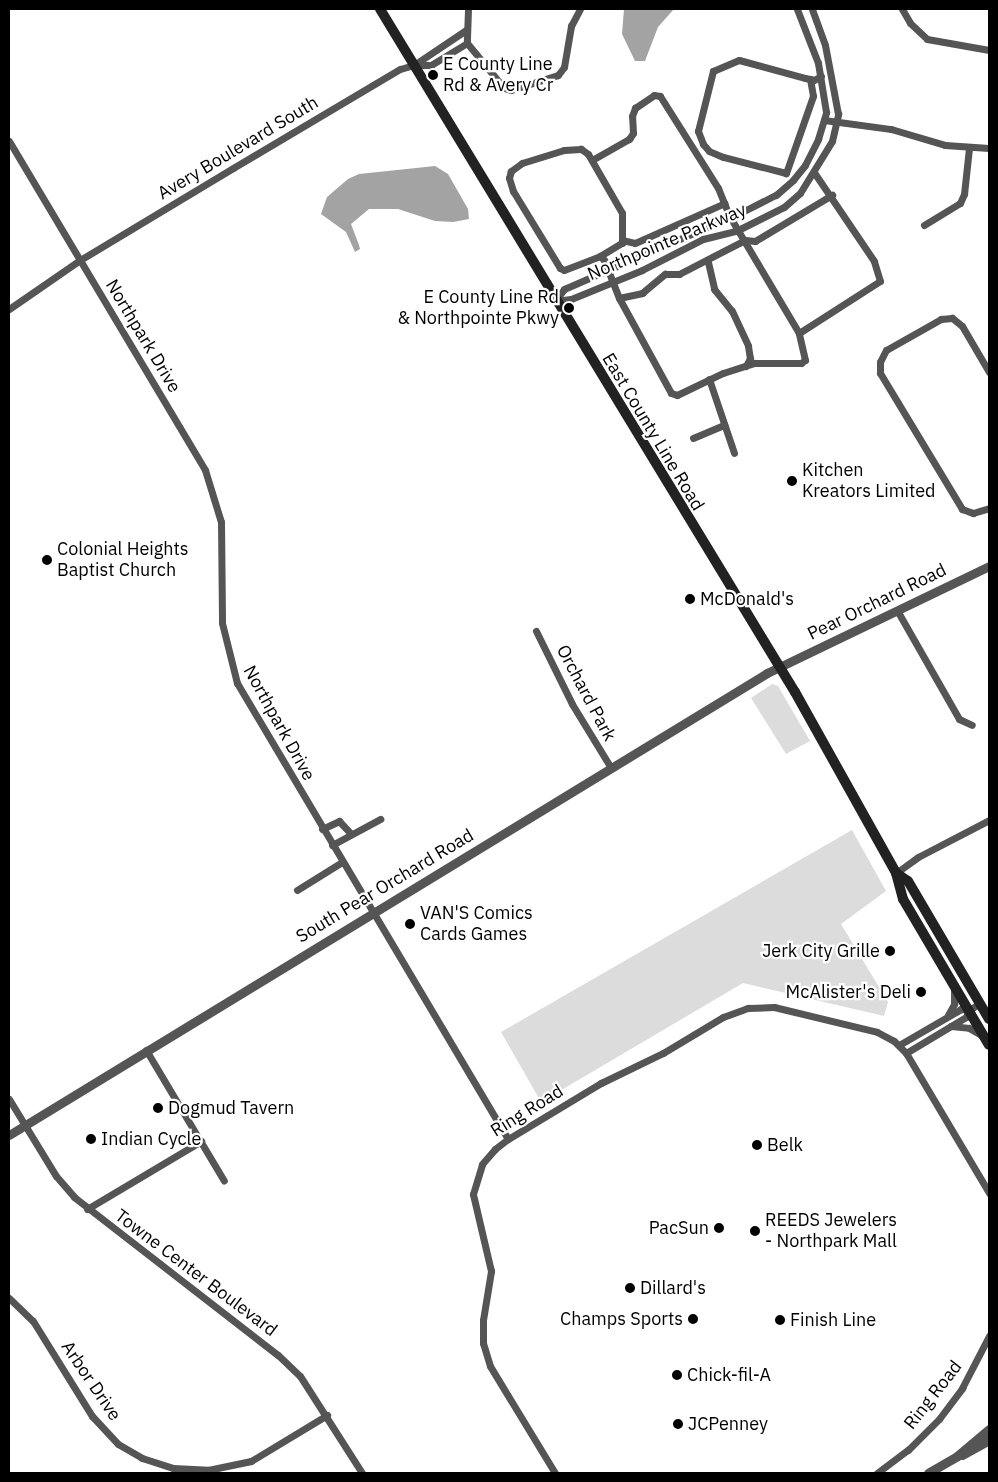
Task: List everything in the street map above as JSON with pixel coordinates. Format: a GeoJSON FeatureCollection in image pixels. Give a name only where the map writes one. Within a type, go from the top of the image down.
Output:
{"type":"FeatureCollection","features":[{"type":"Feature","properties":{"kind":"main road","name":"East County Line Road"},"geometry":{"type":"LineString","coordinates":[[380,9],[555,301],[779,667],[896,873],[903,899],[987,1041]]}},
{"type":"Feature","properties":{"kind":"main road","name":"East County Line Road"},"geometry":{"type":"LineString","coordinates":[[896,873],[908,881],[989,1019]]}},
{"type":"Feature","properties":{"kind":"street"},"geometry":{"type":"LineString","coordinates":[[468,9],[467,43],[504,88],[511,90],[549,80],[564,67],[571,26],[580,9]]}},
{"type":"Feature","properties":{"kind":"street","name":"Northpointe Parkway"},"geometry":{"type":"LineString","coordinates":[[555,301],[564,289],[730,217],[776,195],[793,180],[805,165],[824,120],[825,98],[821,76],[798,9]]}},
{"type":"Feature","properties":{"kind":"street","name":"Northpointe Parkway"},"geometry":{"type":"LineString","coordinates":[[555,301],[571,299],[666,260],[691,244],[738,230],[784,207],[803,190],[815,174],[832,141],[836,121],[830,69],[812,9]]}},
{"type":"Feature","properties":{"kind":"street"},"geometry":{"type":"LineString","coordinates":[[902,9],[910,23],[926,39],[989,50]]}},
{"type":"Feature","properties":{"kind":"street"},"geometry":{"type":"LineString","coordinates":[[414,65],[466,30]]}},
{"type":"Feature","properties":{"kind":"street"},"geometry":{"type":"LineString","coordinates":[[414,65],[431,65],[467,43]]}},
{"type":"Feature","properties":{"kind":"street"},"geometry":{"type":"LineString","coordinates":[[810,79],[814,96],[786,173],[723,157],[709,151],[703,144],[698,131],[712,70],[739,60],[810,79],[821,76]]}},
{"type":"Feature","properties":{"kind":"street","name":"Avery Boulevard South"},"geometry":{"type":"LineString","coordinates":[[9,309],[80,260],[400,69],[414,65]]}},
{"type":"Feature","properties":{"kind":"street"},"geometry":{"type":"LineString","coordinates":[[592,160],[630,139],[633,133],[632,116],[635,108],[654,95],[660,96],[725,203],[730,217],[799,334],[805,360],[801,363],[746,366],[677,395],[671,393],[619,298],[600,256]]}},
{"type":"Feature","properties":{"kind":"street"},"geometry":{"type":"LineString","coordinates":[[824,120],[891,129],[969,148],[989,148]]}},
{"type":"Feature","properties":{"kind":"street","name":"Northpark Drive"},"geometry":{"type":"LineString","coordinates":[[9,142],[205,470],[217,504],[222,531],[222,623],[232,670],[244,697],[508,1139]]}},
{"type":"Feature","properties":{"kind":"street"},"geometry":{"type":"LineString","coordinates":[[924,226],[960,203],[964,194],[969,148]]}},
{"type":"Feature","properties":{"kind":"street"},"geometry":{"type":"LineString","coordinates":[[622,240],[622,213],[592,160],[581,149],[564,150],[522,164],[511,171],[509,178],[516,197],[560,268],[564,270],[600,256],[622,240],[635,243],[725,203]]}},
{"type":"Feature","properties":{"kind":"street"},"geometry":{"type":"LineString","coordinates":[[799,334],[880,281],[874,261],[832,195],[815,174]]}},
{"type":"Feature","properties":{"kind":"street"},"geometry":{"type":"LineString","coordinates":[[793,180],[803,190]]}},
{"type":"Feature","properties":{"kind":"street"},"geometry":{"type":"LineString","coordinates":[[619,298],[642,293],[665,274],[679,274],[708,262],[745,240],[755,241],[832,195]]}},
{"type":"Feature","properties":{"kind":"street"},"geometry":{"type":"LineString","coordinates":[[708,262],[714,289],[732,311],[748,346],[750,358],[746,366]]}},
{"type":"Feature","properties":{"kind":"street"},"geometry":{"type":"LineString","coordinates":[[989,372],[962,326],[952,318],[941,319],[886,350],[880,362],[880,373],[962,508],[973,513],[989,508]]}},
{"type":"Feature","properties":{"kind":"street"},"geometry":{"type":"LineString","coordinates":[[709,380],[734,453]]}},
{"type":"Feature","properties":{"kind":"street"},"geometry":{"type":"LineString","coordinates":[[693,438],[724,425]]}},
{"type":"Feature","properties":{"kind":"street","name":"Pear Orchard Road"},"geometry":{"type":"LineString","coordinates":[[779,667],[898,612],[989,566]]}},
{"type":"Feature","properties":{"kind":"street"},"geometry":{"type":"LineString","coordinates":[[898,612],[959,719],[972,725]]}},
{"type":"Feature","properties":{"kind":"street","name":"Orchard Park"},"geometry":{"type":"LineString","coordinates":[[536,631],[572,704],[611,768]]}},
{"type":"Feature","properties":{"kind":"street","name":"South Pear Orchard Road"},"geometry":{"type":"LineString","coordinates":[[9,1135],[372,912],[779,667]]}},
{"type":"Feature","properties":{"kind":"street"},"geometry":{"type":"LineString","coordinates":[[332,846],[350,833],[380,819]]}},
{"type":"Feature","properties":{"kind":"street"},"geometry":{"type":"LineString","coordinates":[[322,829],[339,820],[350,833]]}},
{"type":"Feature","properties":{"kind":"street"},"geometry":{"type":"LineString","coordinates":[[896,873],[918,857],[989,820]]}},
{"type":"Feature","properties":{"kind":"street"},"geometry":{"type":"LineString","coordinates":[[297,890],[342,862]]}},
{"type":"Feature","properties":{"kind":"street"},"geometry":{"type":"LineString","coordinates":[[948,1016],[954,1004],[954,985]]}},
{"type":"Feature","properties":{"kind":"street"},"geometry":{"type":"LineString","coordinates":[[906,1053],[966,1017],[969,1010],[980,1003]]}},
{"type":"Feature","properties":{"kind":"street","name":"Ring Road"},"geometry":{"type":"LineString","coordinates":[[555,1473],[490,1366],[483,1342],[482,1328],[491,1272],[473,1194],[482,1164],[495,1149],[508,1139],[607,1080],[656,1056],[723,1016],[748,1008],[784,1009],[877,1032],[899,1045],[906,1053],[989,1193]]}},
{"type":"Feature","properties":{"kind":"street"},"geometry":{"type":"LineString","coordinates":[[899,1045],[961,1009],[969,1010]]}},
{"type":"Feature","properties":{"kind":"street"},"geometry":{"type":"LineString","coordinates":[[950,1026],[969,1028],[987,1041]]}},
{"type":"Feature","properties":{"kind":"street"},"geometry":{"type":"LineString","coordinates":[[146,1050],[224,1181]]}},
{"type":"Feature","properties":{"kind":"street","name":"Towne Center Boulevard"},"geometry":{"type":"LineString","coordinates":[[9,1099],[56,1176],[87,1209],[278,1355],[303,1380],[327,1415],[362,1473]]}},
{"type":"Feature","properties":{"kind":"street"},"geometry":{"type":"LineString","coordinates":[[87,1209],[200,1141]]}},
{"type":"Feature","properties":{"kind":"street","name":"Arbor Drive"},"geometry":{"type":"LineString","coordinates":[[9,1298],[33,1321],[92,1416],[118,1444],[142,1458],[173,1468],[208,1470],[250,1461],[327,1415]]}},
{"type":"Feature","properties":{"kind":"street","name":"Ring Road"},"geometry":{"type":"LineString","coordinates":[[877,1473],[908,1450],[938,1419],[962,1388],[987,1350],[989,1339]]}},
{"type":"Feature","properties":{"kind":"street"},"geometry":{"type":"LineString","coordinates":[[956,1456],[989,1429]]}},
{"type":"Feature","properties":{"kind":"street"},"geometry":{"type":"LineString","coordinates":[[928,1473],[956,1456],[989,1440]]}},
{"type":"Feature","properties":{"kind":"shaded area"},"geometry":{"type":"Polygon","coordinates":[[[624,9],[674,9],[658,27],[645,61],[635,61],[622,34],[624,9]]]}},
{"type":"Feature","properties":{"kind":"shaded area"},"geometry":{"type":"Polygon","coordinates":[[[435,166],[448,174],[468,209],[469,219],[453,222],[435,221],[398,209],[369,209],[351,224],[360,249],[355,252],[346,232],[321,214],[327,197],[348,179],[359,174],[435,166]]]}},
{"type":"Feature","properties":{"kind":"shaded area"},"geometry":{"type":"Polygon","coordinates":[[[772,684],[778,686],[810,741],[786,754],[751,698],[772,684]]]}},
{"type":"Feature","properties":{"kind":"shaded area"},"geometry":{"type":"Polygon","coordinates":[[[852,830],[886,891],[841,924],[888,1002],[884,1016],[743,983],[541,1102],[501,1032],[852,830]]]}},
{"type":"Feature","properties":{"kind":"place","name":"E County Line Rd & Avery Cr"},"geometry":{"type":"Point","coordinates":[433,75]}},
{"type":"Feature","properties":{"kind":"place","name":"E County Line Rd & Northpointe Pkwy"},"geometry":{"type":"Point","coordinates":[569,308]}},
{"type":"Feature","properties":{"kind":"place","name":"Kitchen Kreators Limited"},"geometry":{"type":"Point","coordinates":[792,481]}},
{"type":"Feature","properties":{"kind":"place","name":"Colonial Heights Baptist Church"},"geometry":{"type":"Point","coordinates":[47,560]}},
{"type":"Feature","properties":{"kind":"place","name":"McDonald's"},"geometry":{"type":"Point","coordinates":[690,599]}},
{"type":"Feature","properties":{"kind":"place","name":"VAN'S Comics Cards Games"},"geometry":{"type":"Point","coordinates":[410,924]}},
{"type":"Feature","properties":{"kind":"place","name":"Jerk City Grille"},"geometry":{"type":"Point","coordinates":[890,951]}},
{"type":"Feature","properties":{"kind":"place","name":"McAlister's Deli"},"geometry":{"type":"Point","coordinates":[921,992]}},
{"type":"Feature","properties":{"kind":"place","name":"Dogmud Tavern"},"geometry":{"type":"Point","coordinates":[158,1108]}},
{"type":"Feature","properties":{"kind":"place","name":"Indian Cycle"},"geometry":{"type":"Point","coordinates":[91,1139]}},
{"type":"Feature","properties":{"kind":"place","name":"Belk"},"geometry":{"type":"Point","coordinates":[757,1145]}},
{"type":"Feature","properties":{"kind":"place","name":"PacSun"},"geometry":{"type":"Point","coordinates":[719,1228]}},
{"type":"Feature","properties":{"kind":"place","name":"REEDS Jewelers - Northpark Mall"},"geometry":{"type":"Point","coordinates":[755,1231]}},
{"type":"Feature","properties":{"kind":"place","name":"Dillard's"},"geometry":{"type":"Point","coordinates":[630,1288]}},
{"type":"Feature","properties":{"kind":"place","name":"Champs Sports"},"geometry":{"type":"Point","coordinates":[693,1319]}},
{"type":"Feature","properties":{"kind":"place","name":"Finish Line"},"geometry":{"type":"Point","coordinates":[780,1320]}},
{"type":"Feature","properties":{"kind":"place","name":"Chick-fil-A"},"geometry":{"type":"Point","coordinates":[677,1375]}},
{"type":"Feature","properties":{"kind":"place","name":"JCPenney"},"geometry":{"type":"Point","coordinates":[678,1424]}}]}
